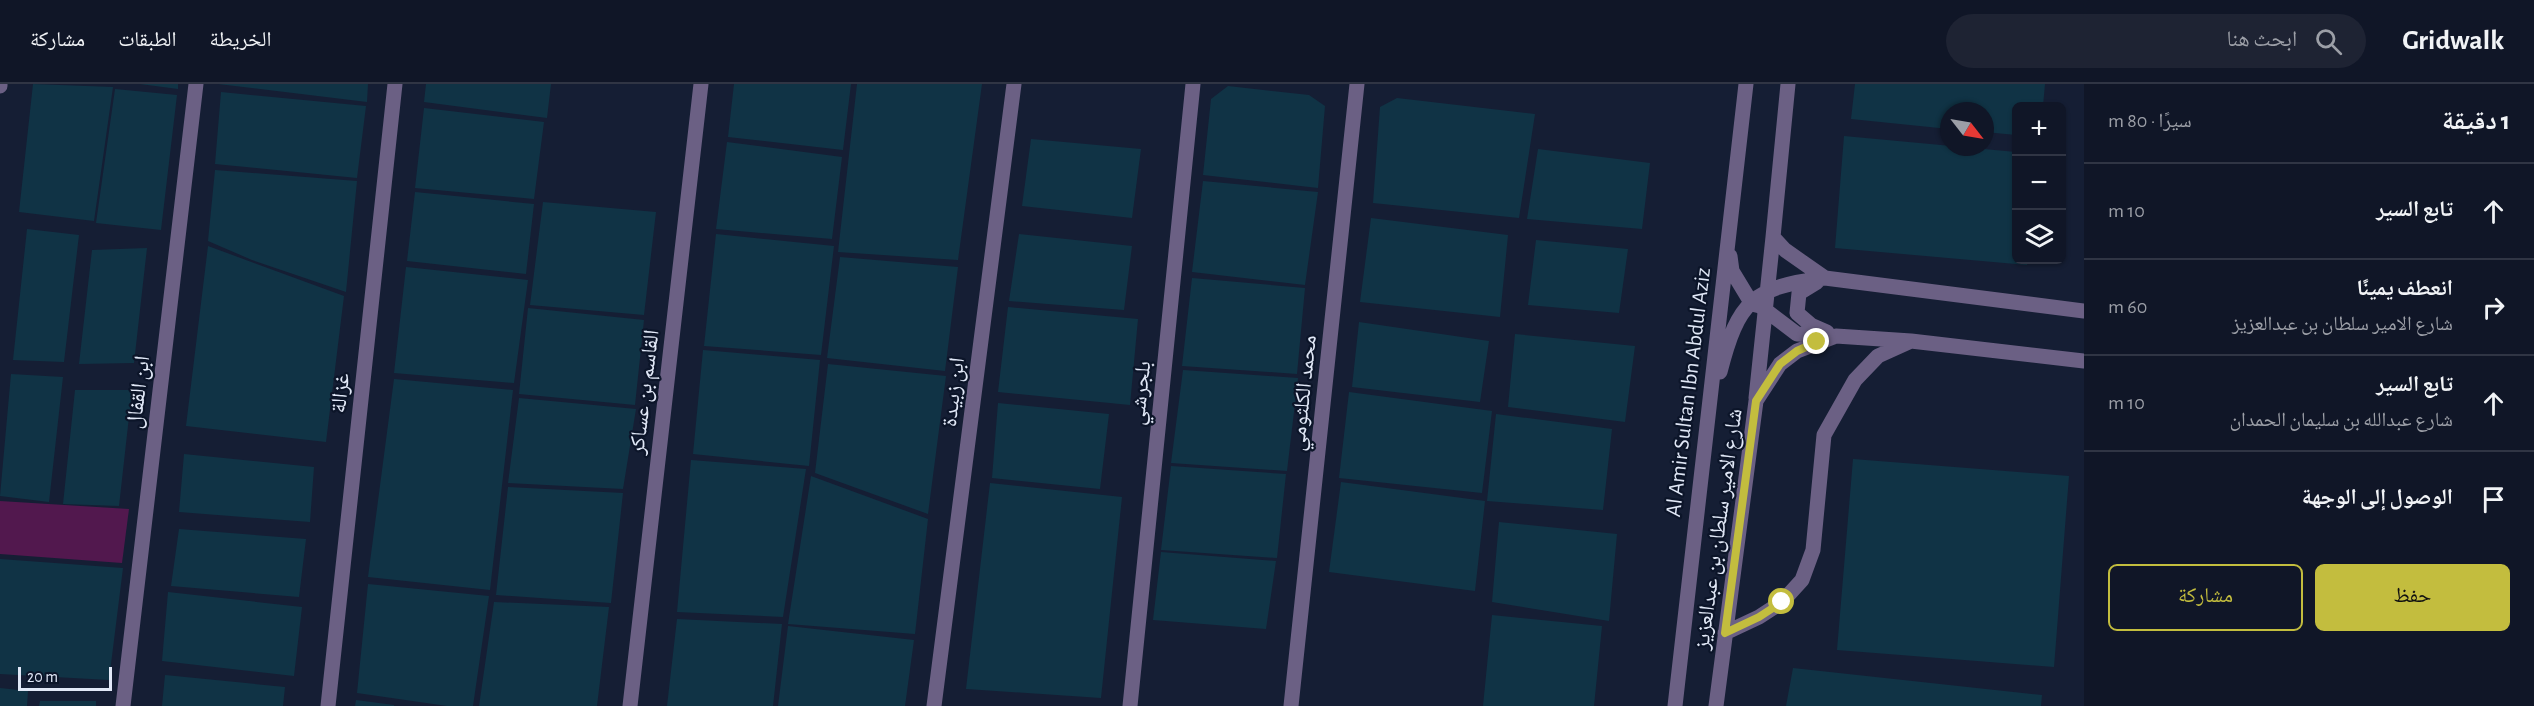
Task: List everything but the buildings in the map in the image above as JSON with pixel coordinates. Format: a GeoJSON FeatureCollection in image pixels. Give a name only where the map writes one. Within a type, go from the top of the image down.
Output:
{"type":"FeatureCollection","features":[{"type":"Feature","properties":{"kind":"street","name":"ابن القفال"},"geometry":{"type":"LineString","coordinates":[[123,706],[196,84]]}},
{"type":"Feature","properties":{"kind":"street","name":"غزالة"},"geometry":{"type":"LineString","coordinates":[[328,706],[395,84]]}},
{"type":"Feature","properties":{"kind":"street","name":"القاسم بن عساكر"},"geometry":{"type":"LineString","coordinates":[[630,706],[701,84]]}},
{"type":"Feature","properties":{"kind":"street","name":"ابن زبيدة"},"geometry":{"type":"LineString","coordinates":[[934,706],[1014,84]]}},
{"type":"Feature","properties":{"kind":"street","name":"بلجرشي"},"geometry":{"type":"LineString","coordinates":[[1130,706],[1193,84]]}},
{"type":"Feature","properties":{"kind":"street","name":"محمد الكلثومي"},"geometry":{"type":"LineString","coordinates":[[1291,706],[1357,84]]}},
{"type":"Feature","properties":{"kind":"street","name":"Al Amir Sultan Ibn Abdul Aziz"},"geometry":{"type":"LineString","coordinates":[[1675,706],[1746,84]]}},
{"type":"Feature","properties":{"kind":"street"},"geometry":{"type":"LineString","coordinates":[[1756,401],[1788,84]]}},
{"type":"Feature","properties":{"kind":"street"},"geometry":{"type":"LineString","coordinates":[[1773,237],[1791,254],[1826,278]]}},
{"type":"Feature","properties":{"kind":"street"},"geometry":{"type":"LineString","coordinates":[[1728,242],[1732,271],[1752,304],[1797,334],[1911,341],[2084,361]]}},
{"type":"Feature","properties":{"kind":"street"},"geometry":{"type":"LineString","coordinates":[[1826,278],[1799,293],[1797,313],[1811,325],[1836,336]]}},
{"type":"Feature","properties":{"kind":"street"},"geometry":{"type":"LineString","coordinates":[[1705,430],[1728,339],[1740,316],[1769,289],[1783,284],[1826,278],[2084,310]]}},
{"type":"Feature","properties":{"kind":"street","name":"شارع الامير سلطان بن عبدالعزيز"},"geometry":{"type":"LineString","coordinates":[[1716,706],[1756,401],[1780,364],[1797,351],[1836,336]]}},
{"type":"Feature","properties":{"kind":"street"},"geometry":{"type":"LineString","coordinates":[[1725,633],[1759,617],[1782,602],[1802,580],[1813,550],[1824,435],[1855,380],[1878,356],[1911,341]]}},
{"type":"Feature","properties":{"kind":"shaded area"},"geometry":{"type":"Polygon","coordinates":[[[0,501],[129,509],[122,563],[0,554],[0,501]]]}},
{"type":"Feature","properties":{"kind":"route"},"geometry":{"type":"LineString","coordinates":[[1782,602],[1759,617],[1725,633],[1756,401],[1780,364],[1797,351],[1817,342]]}}]}
